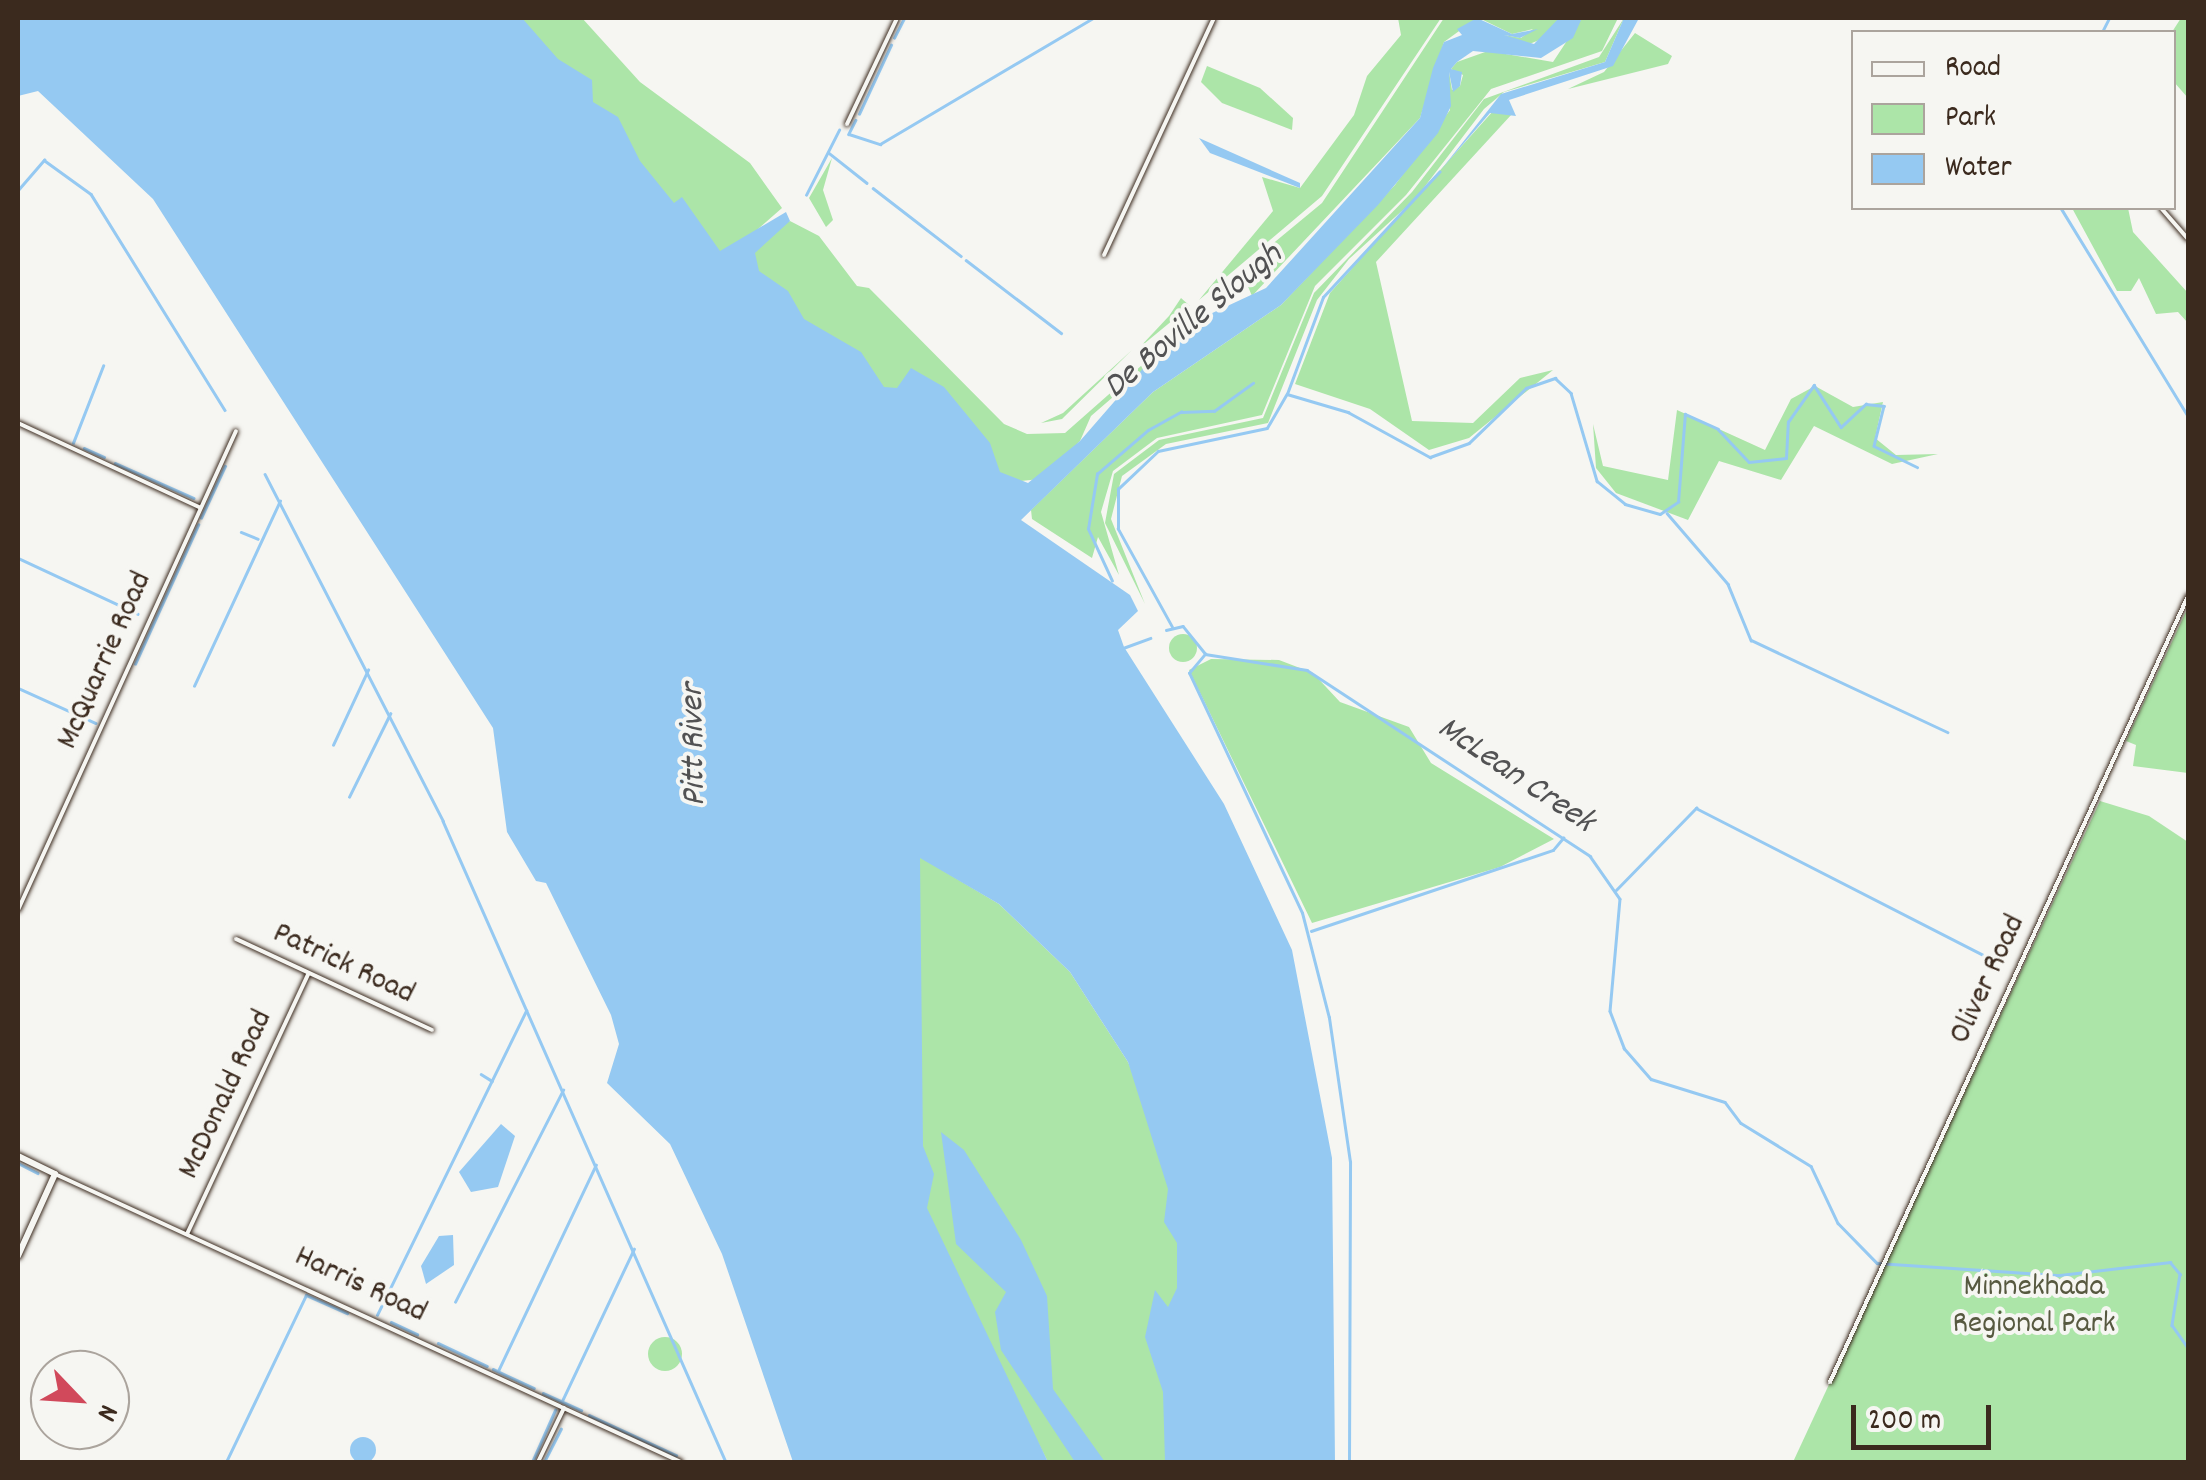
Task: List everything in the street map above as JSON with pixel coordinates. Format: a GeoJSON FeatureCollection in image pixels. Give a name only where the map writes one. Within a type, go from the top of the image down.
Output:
{"type":"FeatureCollection","features":[{"type":"Feature","properties":{"kind":"main road","name":"Harris Road"},"geometry":{"type":"LineString","coordinates":[[18,1156],[55,1174]]}},
{"type":"Feature","properties":{"kind":"main road"},"geometry":{"type":"LineString","coordinates":[[18,1256],[55,1174]]}},
{"type":"Feature","properties":{"kind":"street"},"geometry":{"type":"LineString","coordinates":[[847,124],[897,18]]}},
{"type":"Feature","properties":{"kind":"street"},"geometry":{"type":"LineString","coordinates":[[1104,255],[1214,18]]}},
{"type":"Feature","properties":{"kind":"street"},"geometry":{"type":"LineString","coordinates":[[2163,210],[2188,238]]}},
{"type":"Feature","properties":{"kind":"street"},"geometry":{"type":"LineString","coordinates":[[18,423],[200,508]]}},
{"type":"Feature","properties":{"kind":"street","name":"McQuarrie Road"},"geometry":{"type":"LineString","coordinates":[[18,910],[236,431]]}},
{"type":"Feature","properties":{"kind":"street","name":"Oliver Road"},"geometry":{"type":"LineString","coordinates":[[1830,1382],[2188,596]]}},
{"type":"Feature","properties":{"kind":"street","name":"Patrick Road"},"geometry":{"type":"LineString","coordinates":[[236,939],[432,1030]]}},
{"type":"Feature","properties":{"kind":"street","name":"McDonald Road"},"geometry":{"type":"LineString","coordinates":[[187,1234],[308,974]]}},
{"type":"Feature","properties":{"kind":"street","name":"Harris Road"},"geometry":{"type":"LineString","coordinates":[[55,1174],[681,1462]]}},
{"type":"Feature","properties":{"kind":"street"},"geometry":{"type":"LineString","coordinates":[[538,1462],[564,1408]]}},
{"type":"Feature","properties":{"kind":"green space"},"geometry":{"type":"Polygon","coordinates":[[[443,18],[582,18],[640,82],[750,163],[782,208],[717,265],[443,18]]]}},
{"type":"Feature","properties":{"kind":"green space"},"geometry":{"type":"Polygon","coordinates":[[[1398,18],[1441,18],[1322,196],[1199,300],[1273,211],[1262,177],[1300,188],[1354,115],[1367,76],[1401,35],[1398,18]]]}},
{"type":"Feature","properties":{"kind":"green space"},"geometry":{"type":"Polygon","coordinates":[[[1444,18],[1477,18],[1444,42],[1420,118],[1252,296],[1241,270],[1322,203],[1444,18]]]}},
{"type":"Feature","properties":{"kind":"green space"},"geometry":{"type":"Polygon","coordinates":[[[1479,18],[1559,18],[1549,36],[1527,45],[1504,35],[1521,38],[1533,29],[1512,34],[1479,18]]]}},
{"type":"Feature","properties":{"kind":"green space"},"geometry":{"type":"Polygon","coordinates":[[[1582,18],[1618,18],[1602,51],[1491,89],[1406,195],[1315,286],[1262,415],[1157,438],[1113,471],[1101,512],[1119,575],[1098,537],[1092,558],[1032,519],[1031,510],[1153,392],[1281,305],[1395,185],[1450,110],[1445,86],[1449,72],[1452,90],[1460,86],[1463,75],[1451,69],[1457,62],[1488,51],[1553,62],[1582,18]]]}},
{"type":"Feature","properties":{"kind":"green space"},"geometry":{"type":"Polygon","coordinates":[[[1624,18],[1605,62],[1504,92],[1484,109],[1416,198],[1349,259],[1317,300],[1268,423],[1166,444],[1122,476],[1111,519],[1145,604],[1105,523],[1114,474],[1159,440],[1263,418],[1314,293],[1412,192],[1484,99],[1599,57],[1624,18]]]}},
{"type":"Feature","properties":{"kind":"green space"},"geometry":{"type":"Polygon","coordinates":[[[2181,18],[2188,18],[2188,98],[2176,84],[2173,30],[2181,18]]]}},
{"type":"Feature","properties":{"kind":"green space"},"geometry":{"type":"Polygon","coordinates":[[[1635,33],[1672,56],[1668,64],[1568,89],[1604,72],[1635,33]]]}},
{"type":"Feature","properties":{"kind":"green space"},"geometry":{"type":"Polygon","coordinates":[[[1207,66],[1260,88],[1293,118],[1292,130],[1222,103],[1201,82],[1207,66]]]}},
{"type":"Feature","properties":{"kind":"green space"},"geometry":{"type":"Polygon","coordinates":[[[1494,110],[1512,114],[1376,262],[1412,421],[1473,423],[1520,378],[1553,370],[1469,438],[1429,450],[1370,409],[1295,384],[1330,293],[1494,110]]]}},
{"type":"Feature","properties":{"kind":"green space"},"geometry":{"type":"Polygon","coordinates":[[[832,158],[823,190],[833,220],[826,227],[809,198],[832,158]]]}},
{"type":"Feature","properties":{"kind":"green space"},"geometry":{"type":"Polygon","coordinates":[[[2073,210],[2128,210],[2133,232],[2188,293],[2188,323],[2178,312],[2156,314],[2139,278],[2131,291],[2117,291],[2073,210]]]}},
{"type":"Feature","properties":{"kind":"green space"},"geometry":{"type":"Polygon","coordinates":[[[790,221],[819,236],[857,286],[869,288],[1004,424],[1027,434],[1065,433],[1201,313],[1208,315],[1091,416],[1080,441],[1040,479],[1012,482],[700,271],[790,221]]]}},
{"type":"Feature","properties":{"kind":"green space"},"geometry":{"type":"Polygon","coordinates":[[[1181,298],[1190,306],[1139,348],[1169,316],[1181,298]]]}},
{"type":"Feature","properties":{"kind":"green space"},"geometry":{"type":"Polygon","coordinates":[[[1132,350],[1062,419],[1041,423],[1063,413],[1132,350]]]}},
{"type":"Feature","properties":{"kind":"green space"},"geometry":{"type":"Polygon","coordinates":[[[1815,386],[1853,407],[1883,402],[1875,438],[1896,455],[1938,454],[1892,464],[1814,426],[1781,480],[1719,461],[1688,520],[1616,493],[1596,468],[1593,424],[1603,466],[1668,480],[1677,410],[1765,450],[1791,399],[1815,386]]]}},
{"type":"Feature","properties":{"kind":"green space"},"geometry":{"type":"Polygon","coordinates":[[[2188,607],[2188,773],[2133,766],[2136,745],[2126,741],[2188,607]]]}},
{"type":"Feature","properties":{"kind":"green space"},"geometry":{"type":"Polygon","coordinates":[[[1183,634],[1193,638],[1197,648],[1193,658],[1183,662],[1173,658],[1169,648],[1173,638],[1183,634]]]}},
{"type":"Feature","properties":{"kind":"green space"},"geometry":{"type":"Polygon","coordinates":[[[1211,659],[1279,660],[1313,673],[1340,702],[1409,727],[1431,763],[1554,839],[1500,867],[1312,923],[1189,670],[1211,659]]]}},
{"type":"Feature","properties":{"kind":"green space","name":"Minnekhada Regional Park"},"geometry":{"type":"Polygon","coordinates":[[[2100,801],[2149,816],[2188,842],[2188,1462],[1793,1462],[2100,801]]]}},
{"type":"Feature","properties":{"kind":"green space"},"geometry":{"type":"Polygon","coordinates":[[[920,857],[999,904],[1070,972],[1128,1062],[1177,1181],[1189,1462],[1048,1462],[943,1256],[880,1079],[912,957],[920,857]]]}},
{"type":"Feature","properties":{"kind":"green space"},"geometry":{"type":"Polygon","coordinates":[[[665,1337],[677,1342],[682,1354],[677,1366],[665,1371],[653,1366],[648,1354],[653,1342],[665,1337]]]}},
{"type":"Feature","properties":{"kind":"water","name":"Pitt River"},"geometry":{"type":"Polygon","coordinates":[[[18,18],[522,18],[558,59],[592,80],[593,102],[618,117],[640,161],[674,203],[682,197],[720,251],[786,212],[790,221],[755,253],[759,271],[788,291],[804,319],[861,352],[884,387],[897,388],[911,368],[944,387],[990,443],[1000,472],[1028,483],[1080,441],[1147,364],[1208,315],[1266,288],[1420,118],[1433,68],[1444,42],[1462,35],[1457,29],[1477,18],[1512,34],[1538,29],[1520,38],[1504,35],[1534,44],[1559,18],[1582,18],[1573,38],[1541,58],[1473,51],[1457,62],[1451,69],[1462,72],[1460,86],[1453,92],[1449,72],[1451,106],[1438,133],[1378,205],[1281,305],[1153,392],[1021,520],[1130,595],[1138,611],[1118,630],[1124,647],[1224,804],[1292,950],[1332,1158],[1335,1462],[1165,1462],[1163,1392],[1145,1337],[1155,1290],[1168,1307],[1177,1288],[1177,1243],[1164,1222],[1168,1189],[1128,1062],[1070,972],[999,904],[920,858],[923,1146],[934,1174],[927,1208],[1048,1462],[793,1462],[722,1254],[670,1144],[607,1083],[619,1044],[611,1015],[546,883],[536,881],[507,832],[493,728],[153,199],[38,91],[18,96],[18,18]]]}},
{"type":"Feature","properties":{"kind":"water"},"geometry":{"type":"Polygon","coordinates":[[[1624,18],[1638,20],[1613,66],[1509,100],[1516,116],[1490,113],[1440,171],[1501,94],[1605,62],[1624,18]]]}},
{"type":"Feature","properties":{"kind":"water"},"geometry":{"type":"Polygon","coordinates":[[[1199,138],[1300,183],[1300,188],[1210,153],[1199,138]]]}},
{"type":"Feature","properties":{"kind":"water"},"geometry":{"type":"Polygon","coordinates":[[[501,1124],[515,1136],[498,1187],[471,1192],[459,1172],[501,1124]]]}},
{"type":"Feature","properties":{"kind":"water"},"geometry":{"type":"Polygon","coordinates":[[[941,1132],[964,1150],[1021,1240],[1047,1296],[1053,1389],[1105,1462],[1075,1462],[1001,1350],[995,1312],[1006,1292],[956,1244],[941,1132]]]}},
{"type":"Feature","properties":{"kind":"water"},"geometry":{"type":"Polygon","coordinates":[[[453,1235],[454,1265],[426,1284],[421,1266],[439,1236],[453,1235]]]}},
{"type":"Feature","properties":{"kind":"water"},"geometry":{"type":"Polygon","coordinates":[[[363,1437],[372,1441],[376,1450],[372,1459],[363,1463],[354,1459],[350,1450],[354,1441],[363,1437]]]}},
{"type":"Feature","properties":{"kind":"waterway"},"geometry":{"type":"LineString","coordinates":[[894,38],[904,18]]}},
{"type":"Feature","properties":{"kind":"waterway"},"geometry":{"type":"LineString","coordinates":[[856,120],[849,134],[880,144],[1093,18]]}},
{"type":"Feature","properties":{"kind":"waterway"},"geometry":{"type":"LineString","coordinates":[[2103,30],[2109,18]]}},
{"type":"Feature","properties":{"kind":"waterway"},"geometry":{"type":"LineString","coordinates":[[859,114],[891,45]]}},
{"type":"Feature","properties":{"kind":"waterway"},"geometry":{"type":"LineString","coordinates":[[806,195],[839,130]]}},
{"type":"Feature","properties":{"kind":"waterway"},"geometry":{"type":"LineString","coordinates":[[829,153],[867,183]]}},
{"type":"Feature","properties":{"kind":"waterway"},"geometry":{"type":"LineString","coordinates":[[18,190],[44,160],[91,194],[225,410]]}},
{"type":"Feature","properties":{"kind":"waterway"},"geometry":{"type":"LineString","coordinates":[[1287,394],[1323,297],[1439,172]]}},
{"type":"Feature","properties":{"kind":"waterway"},"geometry":{"type":"LineString","coordinates":[[873,188],[961,256]]}},
{"type":"Feature","properties":{"kind":"waterway"},"geometry":{"type":"LineString","coordinates":[[2062,210],[2188,416]]}},
{"type":"Feature","properties":{"kind":"waterway"},"geometry":{"type":"LineString","coordinates":[[966,260],[1061,333]]}},
{"type":"Feature","properties":{"kind":"waterway"},"geometry":{"type":"LineString","coordinates":[[73,443],[103,366]]}},
{"type":"Feature","properties":{"kind":"waterway"},"geometry":{"type":"LineString","coordinates":[[1172,627],[1118,529],[1118,489],[1158,451],[1267,428],[1287,394],[1348,412],[1430,457],[1469,443],[1526,388],[1555,378],[1571,393],[1597,481],[1625,504],[1660,514],[1678,502],[1685,414],[1718,429],[1749,462],[1786,458],[1788,422],[1814,385],[1841,427],[1866,404],[1884,406],[1874,446],[1917,467]]}},
{"type":"Feature","properties":{"kind":"waterway"},"geometry":{"type":"LineString","coordinates":[[1112,581],[1088,529],[1097,474],[1148,430],[1181,412],[1214,411],[1253,383]]}},
{"type":"Feature","properties":{"kind":"waterway"},"geometry":{"type":"LineString","coordinates":[[84,448],[104,457]]}},
{"type":"Feature","properties":{"kind":"waterway"},"geometry":{"type":"LineString","coordinates":[[115,463],[194,498]]}},
{"type":"Feature","properties":{"kind":"waterway"},"geometry":{"type":"LineString","coordinates":[[201,518],[225,466]]}},
{"type":"Feature","properties":{"kind":"waterway"},"geometry":{"type":"LineString","coordinates":[[265,474],[443,821],[726,1462]]}},
{"type":"Feature","properties":{"kind":"waterway"},"geometry":{"type":"LineString","coordinates":[[194,686],[280,501]]}},
{"type":"Feature","properties":{"kind":"waterway"},"geometry":{"type":"LineString","coordinates":[[1667,513],[1728,584],[1751,640],[1947,732]]}},
{"type":"Feature","properties":{"kind":"waterway"},"geometry":{"type":"LineString","coordinates":[[135,664],[198,525]]}},
{"type":"Feature","properties":{"kind":"waterway"},"geometry":{"type":"LineString","coordinates":[[241,532],[258,539]]}},
{"type":"Feature","properties":{"kind":"waterway"},"geometry":{"type":"LineString","coordinates":[[18,558],[138,614]]}},
{"type":"Feature","properties":{"kind":"waterway","name":"McLean Creek"},"geometry":{"type":"LineString","coordinates":[[1166,630],[1183,626],[1205,653]]}},
{"type":"Feature","properties":{"kind":"waterway","name":"McLean Creek"},"geometry":{"type":"LineString","coordinates":[[1123,648],[1150,638]]}},
{"type":"Feature","properties":{"kind":"waterway","name":"McLean Creek"},"geometry":{"type":"LineString","coordinates":[[1349,1462],[1350,1162],[1329,1018],[1302,913],[1189,673],[1205,654],[1307,670],[1590,856],[1620,899],[1610,1011],[1624,1048],[1651,1079],[1725,1102],[1741,1123],[1811,1166],[1838,1223],[1877,1263],[2060,1275],[2170,1262],[2180,1274],[2172,1325],[2188,1348]]}},
{"type":"Feature","properties":{"kind":"waterway"},"geometry":{"type":"LineString","coordinates":[[333,745],[368,670]]}},
{"type":"Feature","properties":{"kind":"waterway"},"geometry":{"type":"LineString","coordinates":[[18,688],[96,723]]}},
{"type":"Feature","properties":{"kind":"waterway"},"geometry":{"type":"LineString","coordinates":[[349,797],[390,714]]}},
{"type":"Feature","properties":{"kind":"waterway"},"geometry":{"type":"LineString","coordinates":[[1616,890],[1696,808],[2001,964]]}},
{"type":"Feature","properties":{"kind":"waterway"},"geometry":{"type":"LineString","coordinates":[[1311,931],[1553,850],[1563,838]]}},
{"type":"Feature","properties":{"kind":"waterway"},"geometry":{"type":"LineString","coordinates":[[377,1315],[526,1011]]}},
{"type":"Feature","properties":{"kind":"waterway"},"geometry":{"type":"LineString","coordinates":[[481,1074],[492,1081]]}},
{"type":"Feature","properties":{"kind":"waterway"},"geometry":{"type":"LineString","coordinates":[[455,1302],[563,1090]]}},
{"type":"Feature","properties":{"kind":"waterway"},"geometry":{"type":"LineString","coordinates":[[18,1163],[38,1173]]}},
{"type":"Feature","properties":{"kind":"waterway"},"geometry":{"type":"LineString","coordinates":[[498,1371],[596,1165]]}},
{"type":"Feature","properties":{"kind":"waterway"},"geometry":{"type":"LineString","coordinates":[[562,1401],[634,1249]]}},
{"type":"Feature","properties":{"kind":"waterway"},"geometry":{"type":"LineString","coordinates":[[306,1295],[347,1313]]}},
{"type":"Feature","properties":{"kind":"waterway"},"geometry":{"type":"LineString","coordinates":[[226,1462],[306,1295]]}},
{"type":"Feature","properties":{"kind":"waterway"},"geometry":{"type":"LineString","coordinates":[[391,1322],[417,1334]]}},
{"type":"Feature","properties":{"kind":"waterway"},"geometry":{"type":"LineString","coordinates":[[438,1343],[487,1366]]}},
{"type":"Feature","properties":{"kind":"waterway"},"geometry":{"type":"LineString","coordinates":[[493,1369],[534,1388]]}},
{"type":"Feature","properties":{"kind":"waterway"},"geometry":{"type":"LineString","coordinates":[[543,1393],[581,1410]]}},
{"type":"Feature","properties":{"kind":"waterway"},"geometry":{"type":"LineString","coordinates":[[532,1462],[555,1410]]}},
{"type":"Feature","properties":{"kind":"waterway"},"geometry":{"type":"LineString","coordinates":[[589,1415],[676,1455]]}},
{"type":"Feature","properties":{"kind":"waterway"},"geometry":{"type":"LineString","coordinates":[[544,1462],[561,1429]]}},
{"type":"Feature","properties":{"kind":"water label","name":"De Boville Slough"},"geometry":{"type":"Point","coordinates":[1194,322]}}]}
